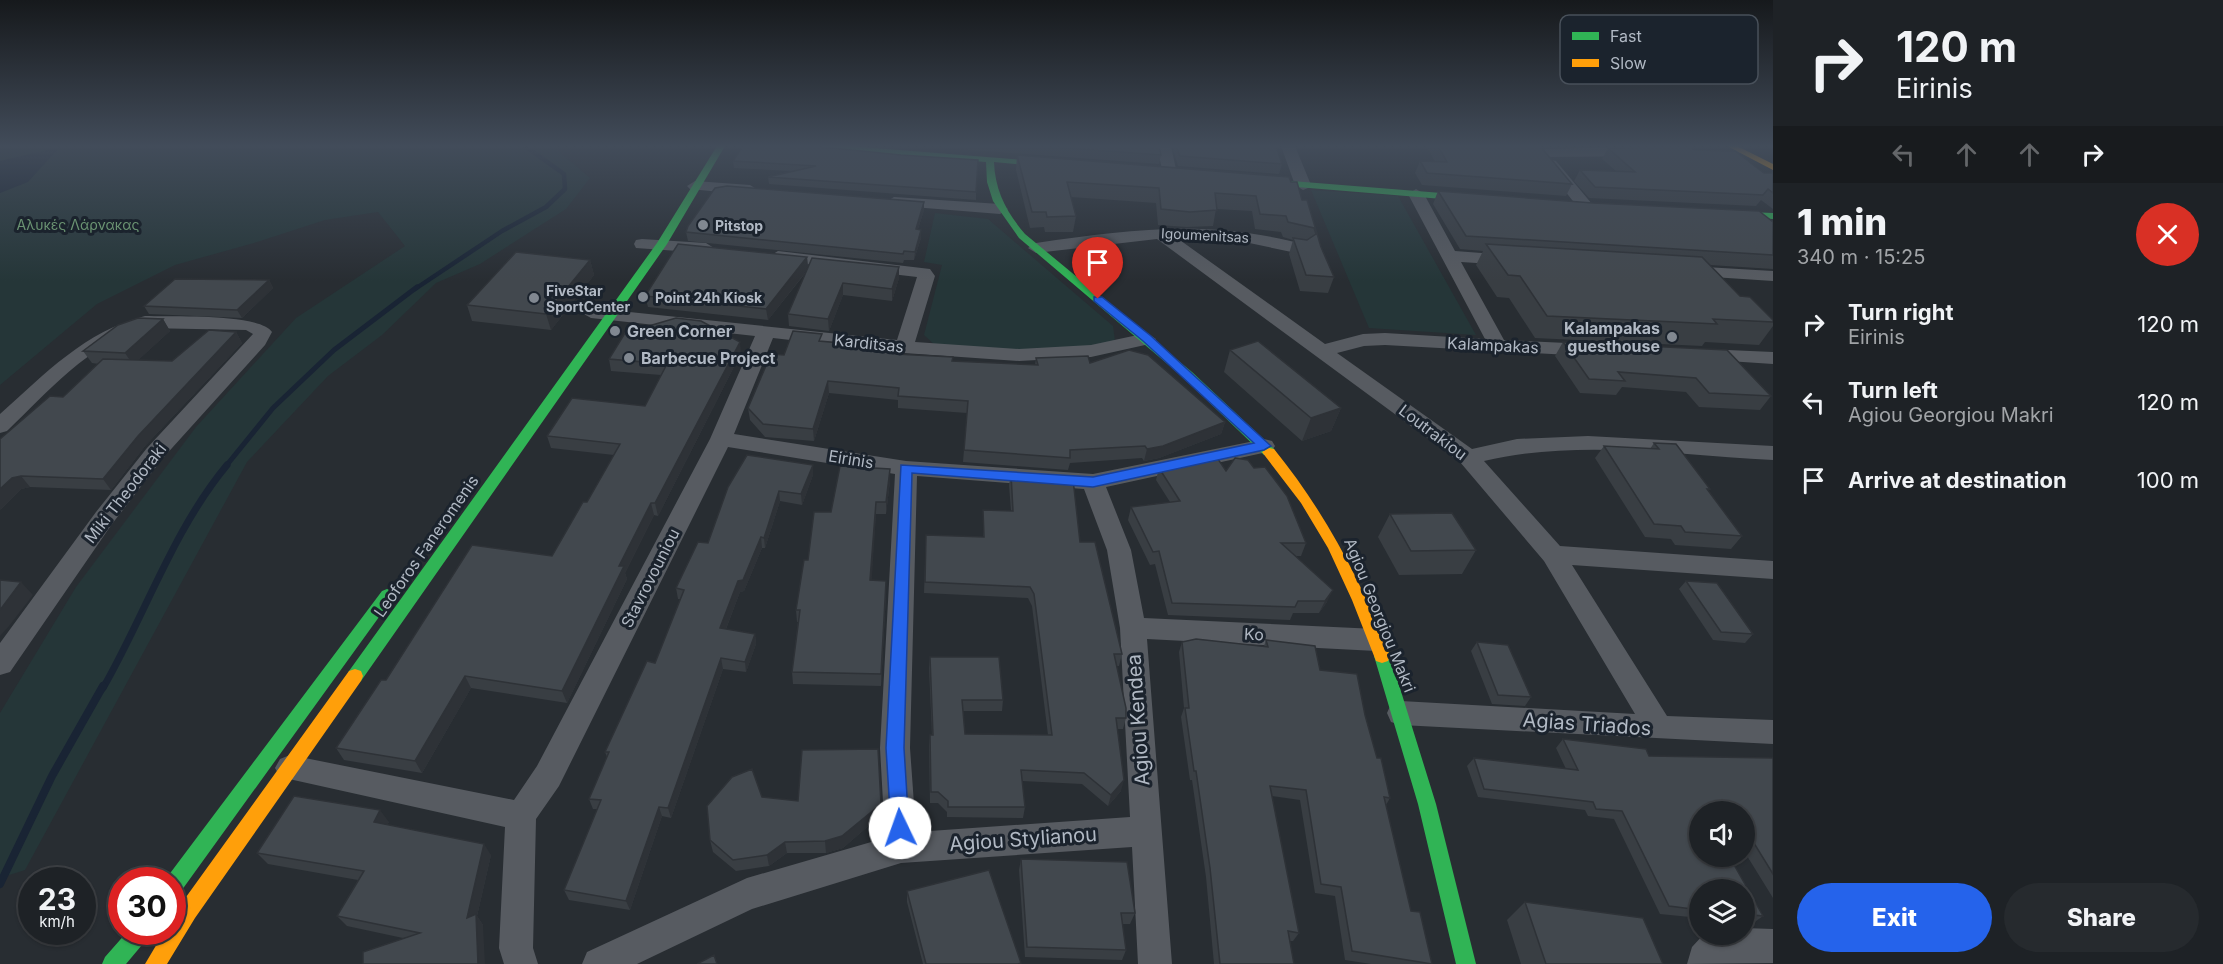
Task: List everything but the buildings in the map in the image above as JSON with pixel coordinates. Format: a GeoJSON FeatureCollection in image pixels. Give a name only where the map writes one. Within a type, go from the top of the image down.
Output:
{"type":"FeatureCollection","features":[{"type":"Feature","properties":{"kind":"street"},"geometry":{"type":"LineString","coordinates":[[675,195],[677,191]]}},
{"type":"Feature","properties":{"kind":"street","name":"Leoforos Faneromenis"},"geometry":{"type":"LineString","coordinates":[[155,964],[188,911],[291,768],[596,313],[647,243],[691,191]]}},
{"type":"Feature","properties":{"kind":"street","name":"Agiou Georgiou Makri"},"geometry":{"type":"LineString","coordinates":[[993,191],[1000,209],[1036,248],[1147,339],[1264,446],[1296,482],[1322,519],[1344,560],[1376,640],[1401,712],[1459,929],[1466,964]]}},
{"type":"Feature","properties":{"kind":"street"},"geometry":{"type":"LineString","coordinates":[[1379,191],[1496,200]]}},
{"type":"Feature","properties":{"kind":"street"},"geometry":{"type":"LineString","coordinates":[[1576,191],[1591,207]]}},
{"type":"Feature","properties":{"kind":"street"},"geometry":{"type":"LineString","coordinates":[[1416,194],[1498,346]]}},
{"type":"Feature","properties":{"kind":"street"},"geometry":{"type":"LineString","coordinates":[[882,201],[1000,209]]}},
{"type":"Feature","properties":{"kind":"street"},"geometry":{"type":"LineString","coordinates":[[1563,205],[1591,207]]}},
{"type":"Feature","properties":{"kind":"street"},"geometry":{"type":"LineString","coordinates":[[1709,214],[1773,216]]}},
{"type":"Feature","properties":{"kind":"street"},"geometry":{"type":"LineString","coordinates":[[1754,216],[1773,232]]}},
{"type":"Feature","properties":{"kind":"street","name":"Igoumenitsas"},"geometry":{"type":"LineString","coordinates":[[1036,248],[1158,232],[1230,234],[1280,242],[1301,249]]}},
{"type":"Feature","properties":{"kind":"street","name":"Loutrakiou"},"geometry":{"type":"LineString","coordinates":[[1158,232],[1468,457],[1553,555],[1659,728]]}},
{"type":"Feature","properties":{"kind":"street"},"geometry":{"type":"LineString","coordinates":[[647,243],[728,251]]}},
{"type":"Feature","properties":{"kind":"street"},"geometry":{"type":"LineString","coordinates":[[762,254],[911,270],[926,276],[904,347]]}},
{"type":"Feature","properties":{"kind":"street"},"geometry":{"type":"LineString","coordinates":[[1450,256],[1522,261]]}},
{"type":"Feature","properties":{"kind":"street"},"geometry":{"type":"LineString","coordinates":[[1665,270],[1773,276]]}},
{"type":"Feature","properties":{"kind":"street","name":"Karditsas"},"geometry":{"type":"LineString","coordinates":[[596,313],[904,347],[1019,355],[1091,351],[1147,339]]}},
{"type":"Feature","properties":{"kind":"street","name":"Miki Theodoraki"},"geometry":{"type":"LineString","coordinates":[[0,426],[96,340],[128,325],[145,322],[250,325],[258,327],[263,332],[258,341],[154,453],[104,518],[0,664]]}},
{"type":"Feature","properties":{"kind":"street","name":"Stavrovouniou"},"geometry":{"type":"LineString","coordinates":[[521,816],[548,776],[721,439],[766,333]]}},
{"type":"Feature","properties":{"kind":"street","name":"Kalampakas"},"geometry":{"type":"LineString","coordinates":[[1322,351],[1363,340],[1605,351]]}},
{"type":"Feature","properties":{"kind":"street"},"geometry":{"type":"LineString","coordinates":[[1689,355],[1773,358]]}},
{"type":"Feature","properties":{"kind":"street","name":"Eirinis"},"geometry":{"type":"LineString","coordinates":[[721,439],[906,468],[1093,482],[1264,446]]}},
{"type":"Feature","properties":{"kind":"street"},"geometry":{"type":"LineString","coordinates":[[1468,457],[1517,446],[1588,443],[1773,453]]}},
{"type":"Feature","properties":{"kind":"street"},"geometry":{"type":"LineString","coordinates":[[901,848],[895,748],[906,468]]}},
{"type":"Feature","properties":{"kind":"street","name":"Agiou Kendea"},"geometry":{"type":"LineString","coordinates":[[1093,482],[1119,550],[1133,628],[1155,964]]}},
{"type":"Feature","properties":{"kind":"street"},"geometry":{"type":"LineString","coordinates":[[1553,555],[1773,570]]}},
{"type":"Feature","properties":{"kind":"street","name":"Leoforos Faneromenis"},"geometry":{"type":"LineString","coordinates":[[186,868],[395,583]]}},
{"type":"Feature","properties":{"kind":"street","name":"Ko"},"geometry":{"type":"LineString","coordinates":[[1133,628],[1376,640]]}},
{"type":"Feature","properties":{"kind":"street","name":"Agias Triados"},"geometry":{"type":"LineString","coordinates":[[1401,712],[1659,728],[1773,732]]}},
{"type":"Feature","properties":{"kind":"street"},"geometry":{"type":"LineString","coordinates":[[291,768],[521,816],[516,948],[521,964]]}},
{"type":"Feature","properties":{"kind":"street","name":"Agiou Stylianou"},"geometry":{"type":"LineString","coordinates":[[599,964],[747,894],[901,848],[1145,831]]}},
{"type":"Feature","properties":{"kind":"street"},"geometry":{"type":"LineString","coordinates":[[112,964],[129,945]]}},
{"type":"Feature","properties":{"kind":"street"},"geometry":{"type":"LineString","coordinates":[[1704,964],[1704,959],[1719,945],[1764,945]]}},
{"type":"Feature","properties":{"kind":"green space","name":"Αλυκές Λάρνακας"},"geometry":{"type":"Polygon","coordinates":[[[0,191],[580,191],[566,209],[480,264],[436,283],[382,335],[328,376],[247,462],[27,867],[18,867],[18,872],[0,878],[0,713],[76,587],[196,427],[296,318],[405,246],[378,212],[325,220],[175,265],[97,304],[0,385],[0,191]]]}},
{"type":"Feature","properties":{"kind":"green space"},"geometry":{"type":"Polygon","coordinates":[[[1311,191],[1398,196],[1476,335],[1369,328],[1311,191]]]}},
{"type":"Feature","properties":{"kind":"green space"},"geometry":{"type":"Polygon","coordinates":[[[935,213],[988,219],[1113,326],[1115,341],[1081,349],[1019,351],[937,347],[924,335],[942,265],[924,262],[935,213]]]}},
{"type":"Feature","properties":{"kind":"waterway"},"geometry":{"type":"LineString","coordinates":[[415,289],[502,231],[546,207],[563,191]]}},
{"type":"Feature","properties":{"kind":"waterway"},"geometry":{"type":"LineString","coordinates":[[226,466],[273,408],[334,350],[417,287]]}},
{"type":"Feature","properties":{"kind":"waterway"},"geometry":{"type":"LineString","coordinates":[[103,688],[175,545],[208,490],[227,465]]}},
{"type":"Feature","properties":{"kind":"waterway"},"geometry":{"type":"LineString","coordinates":[[0,884],[52,776],[103,686]]}},
{"type":"Feature","properties":{"kind":"traffic: fast"},"geometry":{"type":"LineString","coordinates":[[355,676],[662,244],[694,191]]}},
{"type":"Feature","properties":{"kind":"traffic: fast"},"geometry":{"type":"LineString","coordinates":[[994,191],[1002,210],[1022,236],[1188,375],[1269,452]]}},
{"type":"Feature","properties":{"kind":"traffic: fast"},"geometry":{"type":"LineString","coordinates":[[1378,191],[1479,199]]}},
{"type":"Feature","properties":{"kind":"traffic: fast"},"geometry":{"type":"LineString","coordinates":[[1723,214],[1773,216]]}},
{"type":"Feature","properties":{"kind":"traffic: fast"},"geometry":{"type":"LineString","coordinates":[[186,868],[387,595]]}},
{"type":"Feature","properties":{"kind":"traffic: fast"},"geometry":{"type":"LineString","coordinates":[[1382,656],[1427,804],[1466,964]]}},
{"type":"Feature","properties":{"kind":"traffic: fast"},"geometry":{"type":"LineString","coordinates":[[112,964],[129,945]]}},
{"type":"Feature","properties":{"kind":"traffic: slow"},"geometry":{"type":"LineString","coordinates":[[1269,452],[1306,500],[1335,548],[1360,600],[1382,656]]}},
{"type":"Feature","properties":{"kind":"traffic: slow"},"geometry":{"type":"LineString","coordinates":[[155,964],[188,911],[355,676]]}},
{"type":"Feature","properties":{"kind":"place","name":"Pitstop"},"geometry":{"type":"Point","coordinates":[703,225]}},
{"type":"Feature","properties":{"kind":"place","name":"Point 24h Kiosk"},"geometry":{"type":"Point","coordinates":[643,297]}},
{"type":"Feature","properties":{"kind":"place","name":"FiveStar SportCenter"},"geometry":{"type":"Point","coordinates":[534,298]}},
{"type":"Feature","properties":{"kind":"place","name":"Green Corner"},"geometry":{"type":"Point","coordinates":[615,331]}},
{"type":"Feature","properties":{"kind":"place","name":"Kalampakas guesthouse"},"geometry":{"type":"Point","coordinates":[1672,337]}},
{"type":"Feature","properties":{"kind":"place","name":"Barbecue Project"},"geometry":{"type":"Point","coordinates":[629,358]}},
{"type":"Feature","properties":{"kind":"route"},"geometry":{"type":"LineString","coordinates":[[900,828],[895,748],[906,468],[1093,482],[1264,446],[1224,407],[1098,299]]}}]}
